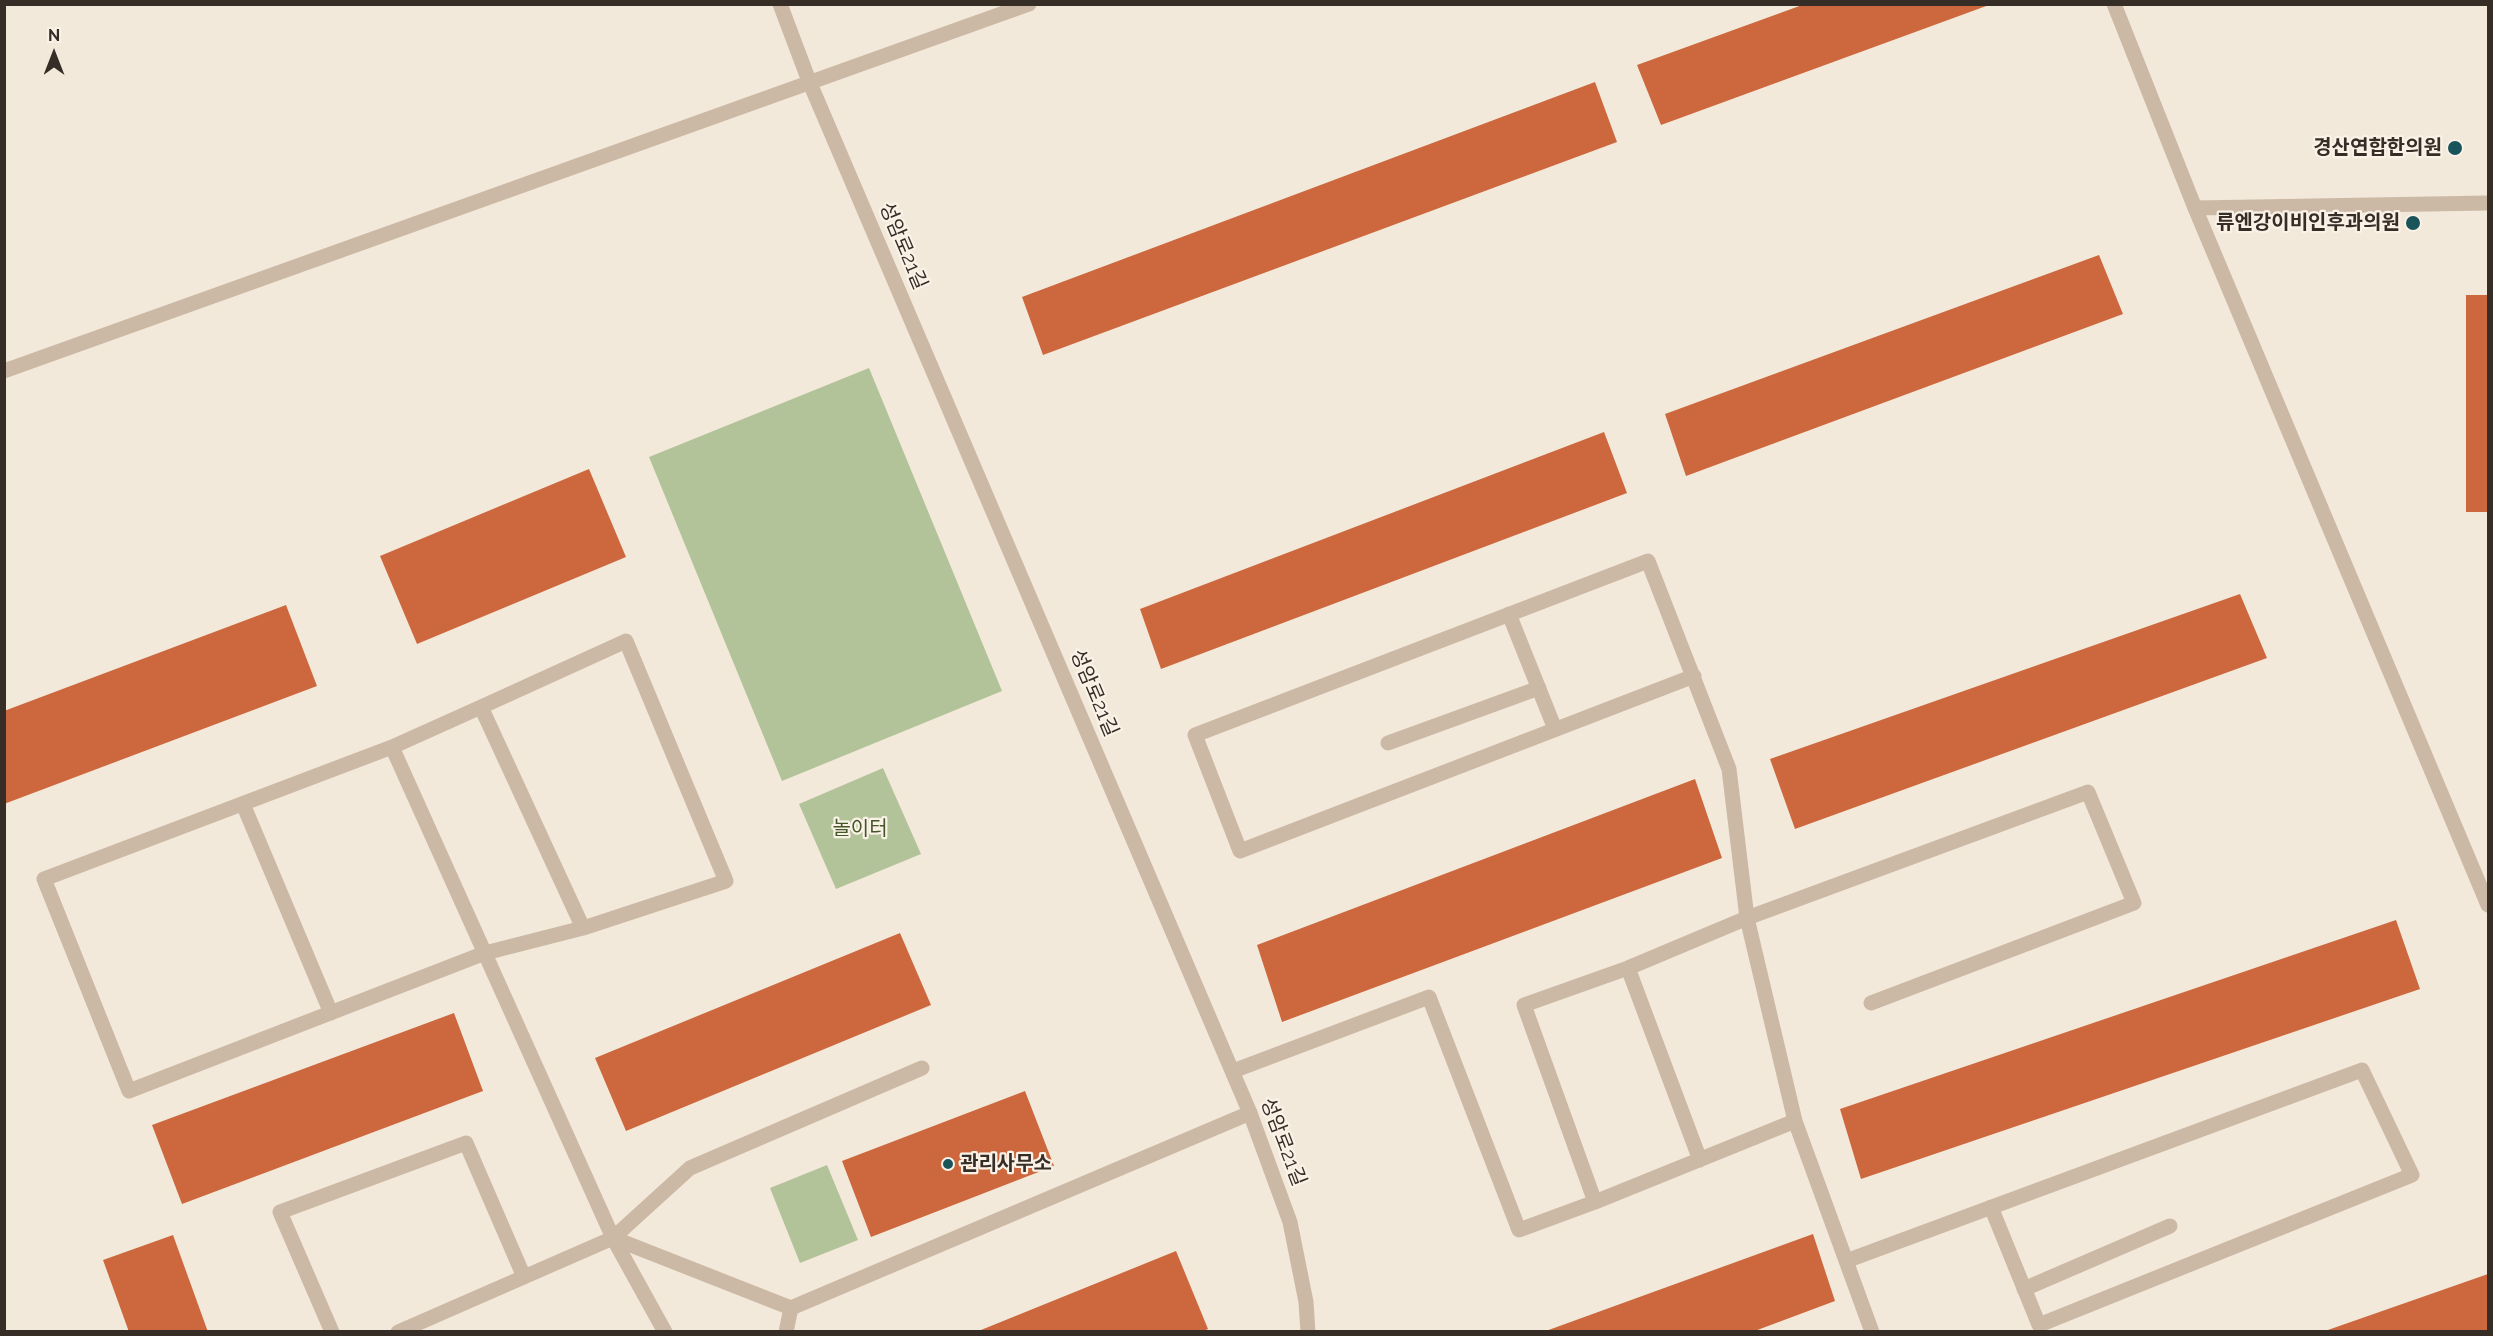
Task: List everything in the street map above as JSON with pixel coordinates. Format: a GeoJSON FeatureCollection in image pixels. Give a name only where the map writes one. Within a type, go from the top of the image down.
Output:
{"type":"FeatureCollection","features":[{"type":"Feature","properties":{"kind":"street","name":"성암로21길"},"geometry":{"type":"LineString","coordinates":[[780,4],[809,81],[1250,1113],[1290,1222],[1306,1302],[1308,1332]]}},
{"type":"Feature","properties":{"kind":"street"},"geometry":{"type":"LineString","coordinates":[[4,371],[1029,4]]}},
{"type":"Feature","properties":{"kind":"street"},"geometry":{"type":"LineString","coordinates":[[2114,4],[2195,208],[2488,905]]}},
{"type":"Feature","properties":{"kind":"street"},"geometry":{"type":"LineString","coordinates":[[2195,208],[2488,203]]}},
{"type":"Feature","properties":{"kind":"street"},"geometry":{"type":"LineString","coordinates":[[1694,676],[1240,850],[1195,735],[1648,561],[1694,676],[1729,769],[1747,918],[1795,1121],[1872,1332]]}},
{"type":"Feature","properties":{"kind":"street"},"geometry":{"type":"LineString","coordinates":[[1509,614],[1555,729]]}},
{"type":"Feature","properties":{"kind":"street"},"geometry":{"type":"LineString","coordinates":[[626,641],[726,881],[583,928],[485,953],[129,1091],[44,879],[392,747],[481,707],[626,641]]}},
{"type":"Feature","properties":{"kind":"street"},"geometry":{"type":"LineString","coordinates":[[1389,743],[1539,688]]}},
{"type":"Feature","properties":{"kind":"street"},"geometry":{"type":"LineString","coordinates":[[481,707],[583,928]]}},
{"type":"Feature","properties":{"kind":"street"},"geometry":{"type":"LineString","coordinates":[[392,747],[613,1238],[665,1332]]}},
{"type":"Feature","properties":{"kind":"street"},"geometry":{"type":"LineString","coordinates":[[1595,1202],[1524,1005],[1628,968],[1747,918],[2088,792],[2134,903],[1871,1002]]}},
{"type":"Feature","properties":{"kind":"street"},"geometry":{"type":"LineString","coordinates":[[243,804],[331,1013]]}},
{"type":"Feature","properties":{"kind":"street"},"geometry":{"type":"LineString","coordinates":[[1628,968],[1701,1160]]}},
{"type":"Feature","properties":{"kind":"street"},"geometry":{"type":"LineString","coordinates":[[1233,1071],[1429,997],[1519,1230],[1595,1202],[1795,1121]]}},
{"type":"Feature","properties":{"kind":"street"},"geometry":{"type":"LineString","coordinates":[[398,1332],[613,1238],[690,1168],[922,1068]]}},
{"type":"Feature","properties":{"kind":"street"},"geometry":{"type":"LineString","coordinates":[[1846,1261],[1991,1207],[2362,1070],[2412,1175],[2039,1325],[1991,1207]]}},
{"type":"Feature","properties":{"kind":"street"},"geometry":{"type":"LineString","coordinates":[[613,1238],[791,1308],[1250,1113]]}},
{"type":"Feature","properties":{"kind":"street"},"geometry":{"type":"LineString","coordinates":[[332,1332],[280,1212],[466,1143],[524,1277]]}},
{"type":"Feature","properties":{"kind":"street"},"geometry":{"type":"LineString","coordinates":[[2024,1289],[2170,1226]]}},
{"type":"Feature","properties":{"kind":"street"},"geometry":{"type":"LineString","coordinates":[[786,1332],[791,1308]]}},
{"type":"Feature","properties":{"kind":"green space"},"geometry":{"type":"Polygon","coordinates":[[[869,368],[1002,691],[782,781],[649,457],[869,368]]]}},
{"type":"Feature","properties":{"kind":"green space","name":"놀이터"},"geometry":{"type":"Polygon","coordinates":[[[883,768],[921,854],[836,889],[799,804],[883,768]]]}},
{"type":"Feature","properties":{"kind":"green space"},"geometry":{"type":"Polygon","coordinates":[[[827,1165],[858,1240],[800,1263],[770,1188],[827,1165]]]}},
{"type":"Feature","properties":{"kind":"building"},"geometry":{"type":"Polygon","coordinates":[[[1805,4],[1989,5],[1661,125],[1637,65],[1805,4]]]}},
{"type":"Feature","properties":{"kind":"building"},"geometry":{"type":"Polygon","coordinates":[[[1595,82],[1617,142],[1043,355],[1022,297],[1595,82]]]}},
{"type":"Feature","properties":{"kind":"building"},"geometry":{"type":"Polygon","coordinates":[[[2099,255],[2123,314],[1686,476],[1665,414],[2099,255]]]}},
{"type":"Feature","properties":{"kind":"building"},"geometry":{"type":"Polygon","coordinates":[[[2466,295],[2488,295],[2488,512],[2466,512],[2466,295]]]}},
{"type":"Feature","properties":{"kind":"building"},"geometry":{"type":"Polygon","coordinates":[[[1604,432],[1627,493],[1161,669],[1140,609],[1604,432]]]}},
{"type":"Feature","properties":{"kind":"building"},"geometry":{"type":"Polygon","coordinates":[[[589,469],[626,557],[417,644],[380,556],[589,469]]]}},
{"type":"Feature","properties":{"kind":"building"},"geometry":{"type":"Polygon","coordinates":[[[2240,594],[2267,658],[1795,829],[1770,759],[2240,594]]]}},
{"type":"Feature","properties":{"kind":"building"},"geometry":{"type":"Polygon","coordinates":[[[286,605],[317,686],[4,804],[4,711],[286,605]]]}},
{"type":"Feature","properties":{"kind":"building"},"geometry":{"type":"Polygon","coordinates":[[[1695,779],[1722,858],[1282,1022],[1257,945],[1695,779]]]}},
{"type":"Feature","properties":{"kind":"building"},"geometry":{"type":"Polygon","coordinates":[[[2396,920],[2420,989],[1861,1179],[1840,1109],[2396,920]]]}},
{"type":"Feature","properties":{"kind":"building"},"geometry":{"type":"Polygon","coordinates":[[[900,933],[931,1005],[626,1131],[595,1058],[900,933]]]}},
{"type":"Feature","properties":{"kind":"building"},"geometry":{"type":"Polygon","coordinates":[[[454,1013],[483,1091],[182,1204],[152,1125],[454,1013]]]}},
{"type":"Feature","properties":{"kind":"building","name":"관리사무소"},"geometry":{"type":"Polygon","coordinates":[[[1025,1091],[1054,1166],[871,1237],[842,1161],[1025,1091]]]}},
{"type":"Feature","properties":{"kind":"building"},"geometry":{"type":"Polygon","coordinates":[[[1813,1234],[1835,1301],[1752,1332],[1543,1332],[1813,1234]]]}},
{"type":"Feature","properties":{"kind":"building"},"geometry":{"type":"Polygon","coordinates":[[[173,1235],[208,1332],[129,1332],[103,1260],[173,1235]]]}},
{"type":"Feature","properties":{"kind":"building"},"geometry":{"type":"Polygon","coordinates":[[[1176,1251],[1208,1329],[1202,1332],[976,1332],[1176,1251]]]}},
{"type":"Feature","properties":{"kind":"building"},"geometry":{"type":"Polygon","coordinates":[[[2488,1274],[2488,1332],[2325,1332],[2325,1331],[2488,1274]]]}},
{"type":"Feature","properties":{"kind":"place","name":"경산연합한의원"},"geometry":{"type":"Point","coordinates":[2455,148]}},
{"type":"Feature","properties":{"kind":"place","name":"류엔강이비인후과의원"},"geometry":{"type":"Point","coordinates":[2413,223]}},
{"type":"Feature","properties":{"kind":"place","name":"관리사무소"},"geometry":{"type":"Point","coordinates":[948,1164]}}]}
